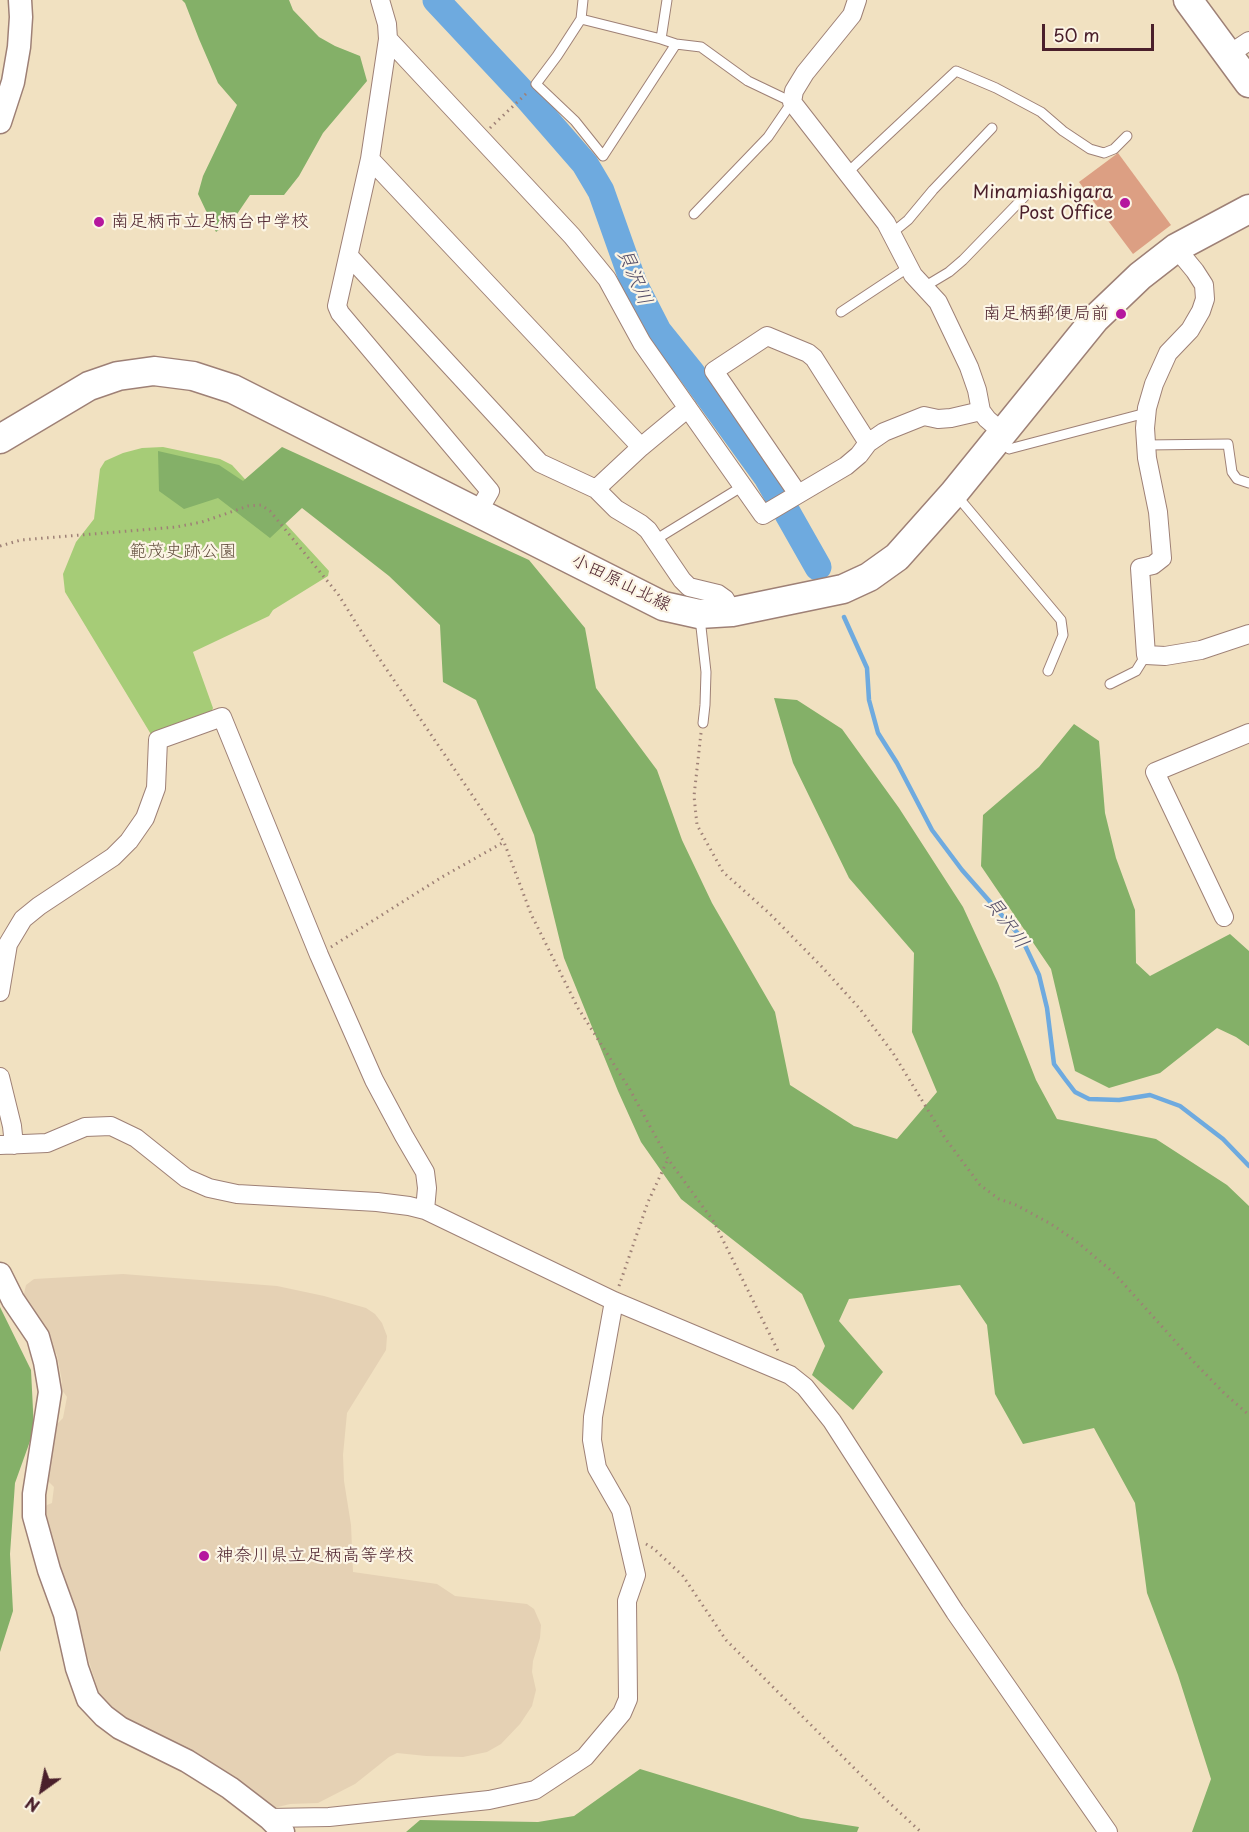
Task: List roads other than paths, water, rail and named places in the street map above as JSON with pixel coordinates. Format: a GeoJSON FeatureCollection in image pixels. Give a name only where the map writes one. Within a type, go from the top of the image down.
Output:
{"type":"FeatureCollection","features":[{"type":"Feature","properties":{"kind":"main road"},"geometry":{"type":"LineString","coordinates":[[1188,0],[1239,48],[1249,83]]}},
{"type":"Feature","properties":{"kind":"main road","name":"小田原山北線"},"geometry":{"type":"LineString","coordinates":[[0,439],[89,386],[118,376],[154,371],[193,376],[233,389],[663,606],[699,614],[732,612],[843,590],[869,577],[907,547],[954,493],[1095,319],[1140,276],[1176,248],[1249,209]]}},
{"type":"Feature","properties":{"kind":"street"},"geometry":{"type":"LineString","coordinates":[[0,122],[13,82],[19,47],[20,0]]}},
{"type":"Feature","properties":{"kind":"street"},"geometry":{"type":"LineString","coordinates":[[380,0],[387,24],[388,39],[370,159],[337,306],[340,313],[490,491],[478,512]]}},
{"type":"Feature","properties":{"kind":"street"},"geometry":{"type":"LineString","coordinates":[[857,0],[852,15],[805,73],[794,91],[792,102],[892,233],[912,275],[938,302],[969,367],[981,411],[1000,436]]}},
{"type":"Feature","properties":{"kind":"street"},"geometry":{"type":"LineString","coordinates":[[388,39],[572,236],[607,279],[642,343],[763,515],[846,466],[868,443],[884,432],[924,416],[938,419],[951,418],[981,411]]}},
{"type":"Feature","properties":{"kind":"street"},"geometry":{"type":"LineString","coordinates":[[370,159],[641,447]]}},
{"type":"Feature","properties":{"kind":"street"},"geometry":{"type":"LineString","coordinates":[[1176,248],[1204,285],[1205,299],[1190,330],[1168,353],[1154,384],[1146,413],[1147,458],[1158,512],[1162,550],[1162,558],[1153,566],[1140,568],[1146,655],[1165,656],[1202,650],[1249,634]]}},
{"type":"Feature","properties":{"kind":"street"},"geometry":{"type":"LineString","coordinates":[[349,256],[540,463],[596,489],[616,509],[648,530],[689,587],[718,594],[725,599],[732,612]]}},
{"type":"Feature","properties":{"kind":"street"},"geometry":{"type":"LineString","coordinates":[[798,494],[714,371],[767,336],[808,353],[814,358],[868,443]]}},
{"type":"Feature","properties":{"kind":"street"},"geometry":{"type":"LineString","coordinates":[[596,489],[688,408]]}},
{"type":"Feature","properties":{"kind":"street"},"geometry":{"type":"LineString","coordinates":[[0,992],[8,944],[23,919],[113,857],[129,842],[145,818],[156,788],[158,740],[222,717],[319,955],[374,1080],[425,1172],[428,1188],[426,1210]]}},
{"type":"Feature","properties":{"kind":"street"},"geometry":{"type":"LineString","coordinates":[[1224,917],[1155,772],[1249,733]]}},
{"type":"Feature","properties":{"kind":"street"},"geometry":{"type":"LineString","coordinates":[[0,1077],[12,1126],[7,1145],[47,1143],[85,1127],[111,1126],[136,1138],[186,1178],[209,1188],[237,1194],[377,1202],[426,1210],[614,1301],[790,1375],[805,1387],[832,1421],[955,1612],[1108,1832]]}},
{"type":"Feature","properties":{"kind":"street"},"geometry":{"type":"LineString","coordinates":[[0,1274],[13,1300],[38,1337],[45,1362],[50,1392],[34,1494],[34,1516],[49,1570],[65,1614],[77,1668],[88,1699],[104,1716],[120,1728],[187,1761],[230,1788],[276,1825],[489,1800],[535,1790],[585,1757],[622,1713],[628,1699],[627,1601],[636,1575],[621,1510],[597,1468],[592,1440],[593,1417],[614,1301]]}},
{"type":"Feature","properties":{"kind":"lane"},"geometry":{"type":"LineString","coordinates":[[583,0],[581,20],[536,84],[575,121],[603,156],[676,44]]}},
{"type":"Feature","properties":{"kind":"lane"},"geometry":{"type":"LineString","coordinates":[[661,39],[667,0]]}},
{"type":"Feature","properties":{"kind":"lane"},"geometry":{"type":"LineString","coordinates":[[581,20],[676,44],[701,47],[748,81],[792,102],[768,137],[694,214]]}},
{"type":"Feature","properties":{"kind":"lane"},"geometry":{"type":"LineString","coordinates":[[847,173],[956,71],[996,88],[1041,112],[1063,131],[1090,149],[1104,153],[1114,149],[1127,136]]}},
{"type":"Feature","properties":{"kind":"lane"},"geometry":{"type":"LineString","coordinates":[[892,233],[908,220],[992,128]]}},
{"type":"Feature","properties":{"kind":"lane"},"geometry":{"type":"LineString","coordinates":[[924,287],[949,272],[963,260],[1025,195]]}},
{"type":"Feature","properties":{"kind":"lane"},"geometry":{"type":"LineString","coordinates":[[841,312],[909,267]]}},
{"type":"Feature","properties":{"kind":"lane"},"geometry":{"type":"LineString","coordinates":[[1000,436],[1009,449],[1146,413]]}},
{"type":"Feature","properties":{"kind":"lane"},"geometry":{"type":"LineString","coordinates":[[1146,445],[1228,444],[1232,472],[1237,479],[1249,483]]}},
{"type":"Feature","properties":{"kind":"lane"},"geometry":{"type":"LineString","coordinates":[[656,540],[743,486]]}},
{"type":"Feature","properties":{"kind":"lane"},"geometry":{"type":"LineString","coordinates":[[954,493],[1061,620],[1063,635],[1048,671]]}},
{"type":"Feature","properties":{"kind":"lane"},"geometry":{"type":"LineString","coordinates":[[699,614],[706,672],[703,723]]}},
{"type":"Feature","properties":{"kind":"lane"},"geometry":{"type":"LineString","coordinates":[[1110,684],[1136,671],[1146,655]]}},
{"type":"Feature","properties":{"kind":"waterway","name":"貝沢川"},"geometry":{"type":"LineString","coordinates":[[436,0],[524,94],[585,164],[601,191],[634,284],[658,331],[691,372],[767,477],[818,567]]}},
{"type":"Feature","properties":{"kind":"waterway","name":"貝沢川"},"geometry":{"type":"LineString","coordinates":[[844,617],[867,668],[869,700],[878,733],[897,763],[932,830],[962,870],[1021,937],[1039,975],[1047,1008],[1054,1064],[1065,1079],[1075,1092],[1089,1099],[1119,1100],[1150,1095],[1180,1106],[1223,1139],[1249,1166]]}},
{"type":"Feature","properties":{"kind":"place","name":"Minamiashigara Post Office"},"geometry":{"type":"Point","coordinates":[1125,203]}},
{"type":"Feature","properties":{"kind":"place","name":"南足柄市立足柄台中学校"},"geometry":{"type":"Point","coordinates":[99,222]}},
{"type":"Feature","properties":{"kind":"place","name":"南足柄郵便局前"},"geometry":{"type":"Point","coordinates":[1121,314]}},
{"type":"Feature","properties":{"kind":"place","name":"神奈川県立足柄高等学校"},"geometry":{"type":"Point","coordinates":[204,1556]}},
{"type":"Feature","properties":{"kind":"park label","name":"範茂史跡公園"},"geometry":{"type":"Point","coordinates":[183,552]}}]}
